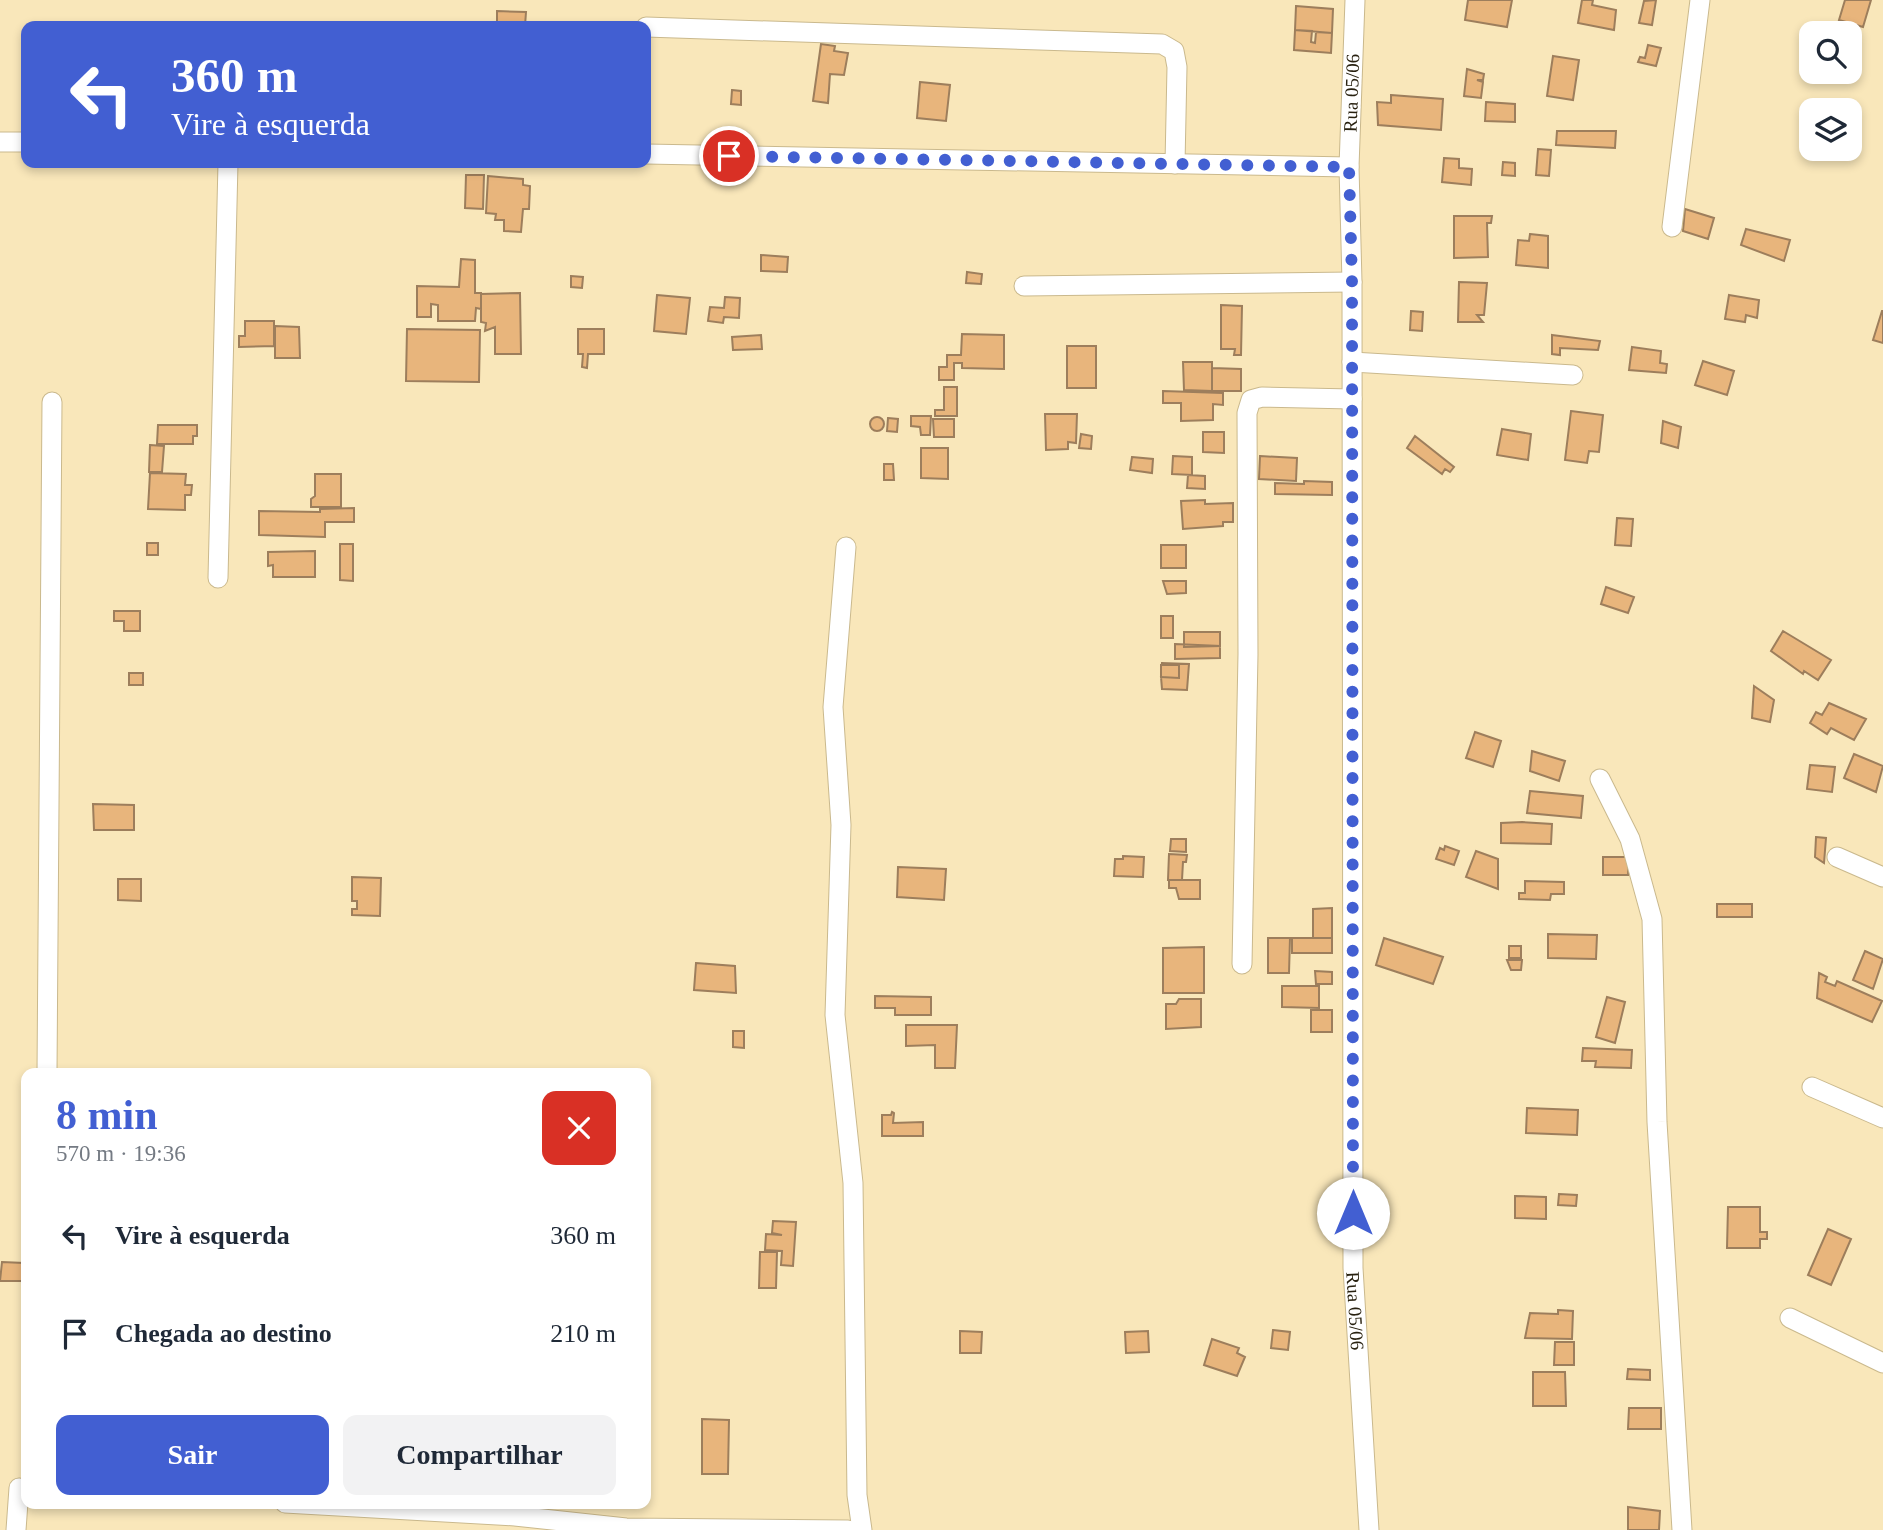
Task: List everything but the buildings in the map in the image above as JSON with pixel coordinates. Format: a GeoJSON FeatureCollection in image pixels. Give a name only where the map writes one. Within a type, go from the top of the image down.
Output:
{"type":"FeatureCollection","features":[{"type":"Feature","properties":{"kind":"street","name":"Rua 05/06"},"geometry":{"type":"LineString","coordinates":[[1355,0],[1349,167],[1352,282],[1353,1268],[1369,1530]]}},
{"type":"Feature","properties":{"kind":"street"},"geometry":{"type":"LineString","coordinates":[[1672,227],[1700,0]]}},
{"type":"Feature","properties":{"kind":"street"},"geometry":{"type":"LineString","coordinates":[[651,27],[1162,44],[1174,51],[1177,67],[1175,164]]}},
{"type":"Feature","properties":{"kind":"street"},"geometry":{"type":"LineString","coordinates":[[0,142],[21,142]]}},
{"type":"Feature","properties":{"kind":"street"},"geometry":{"type":"LineString","coordinates":[[651,154],[1349,167]]}},
{"type":"Feature","properties":{"kind":"street"},"geometry":{"type":"LineString","coordinates":[[218,579],[228,168]]}},
{"type":"Feature","properties":{"kind":"street"},"geometry":{"type":"LineString","coordinates":[[1024,286],[1352,282]]}},
{"type":"Feature","properties":{"kind":"street"},"geometry":{"type":"LineString","coordinates":[[1352,362],[1573,375]]}},
{"type":"Feature","properties":{"kind":"street"},"geometry":{"type":"LineString","coordinates":[[1242,964],[1248,654],[1247,413],[1251,400],[1262,397],[1352,399]]}},
{"type":"Feature","properties":{"kind":"street"},"geometry":{"type":"LineString","coordinates":[[47,1068],[52,402]]}},
{"type":"Feature","properties":{"kind":"street"},"geometry":{"type":"LineString","coordinates":[[846,547],[833,707],[841,825],[835,1015],[853,1183],[857,1495],[862,1530]]}},
{"type":"Feature","properties":{"kind":"street"},"geometry":{"type":"LineString","coordinates":[[1600,779],[1630,839],[1652,919],[1657,1122],[1682,1530]]}},
{"type":"Feature","properties":{"kind":"street"},"geometry":{"type":"LineString","coordinates":[[1837,857],[1883,877]]}},
{"type":"Feature","properties":{"kind":"street"},"geometry":{"type":"LineString","coordinates":[[1812,1087],[1883,1118]]}},
{"type":"Feature","properties":{"kind":"street"},"geometry":{"type":"LineString","coordinates":[[1790,1318],[1883,1363]]}},
{"type":"Feature","properties":{"kind":"street"},"geometry":{"type":"LineString","coordinates":[[15,1488],[16,1530]]}},
{"type":"Feature","properties":{"kind":"street"},"geometry":{"type":"LineString","coordinates":[[354,1509],[515,1523],[626,1528],[848,1530]]}},
{"type":"Feature","properties":{"kind":"route"},"geometry":{"type":"LineString","coordinates":[[729,156],[1349,167],[1352,282],[1353,1213]]}}]}
